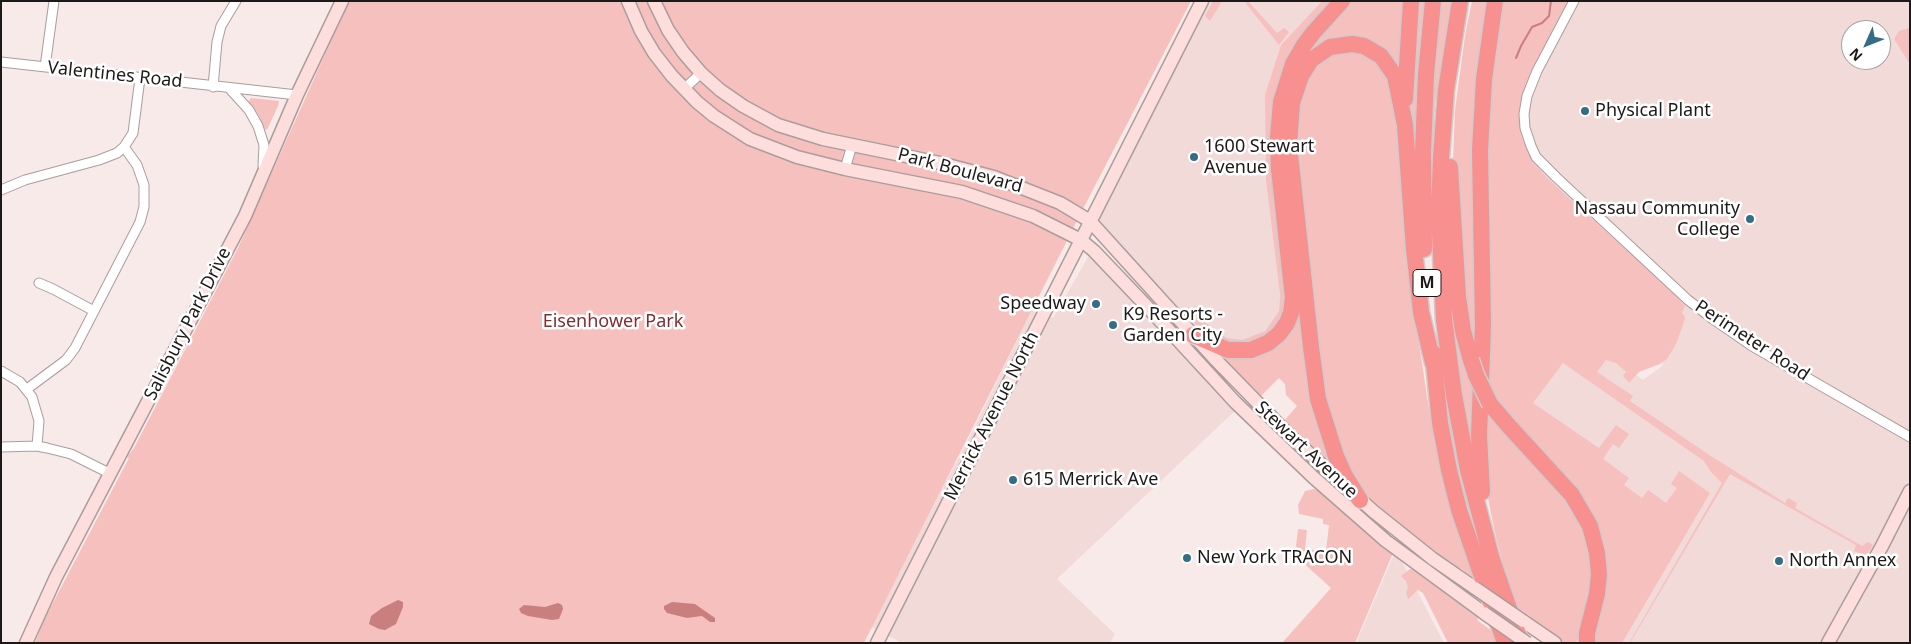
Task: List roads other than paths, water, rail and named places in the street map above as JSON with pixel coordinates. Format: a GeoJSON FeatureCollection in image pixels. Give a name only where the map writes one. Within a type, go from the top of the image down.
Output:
{"type":"FeatureCollection","features":[{"type":"Feature","properties":{"kind":"highway"},"geometry":{"type":"LineString","coordinates":[[1193,335],[1228,350],[1251,350],[1268,344],[1287,323],[1291,313],[1293,298],[1279,169],[1278,138],[1281,102],[1293,64],[1304,45],[1342,1]]}},
{"type":"Feature","properties":{"kind":"highway"},"geometry":{"type":"LineString","coordinates":[[1412,1],[1405,125],[1414,249],[1421,312],[1433,363]]}},
{"type":"Feature","properties":{"kind":"highway","name":"M"},"geometry":{"type":"LineString","coordinates":[[1433,1],[1426,74],[1422,199],[1433,363],[1440,423],[1459,510],[1505,643]]}},
{"type":"Feature","properties":{"kind":"highway","name":"M"},"geometry":{"type":"LineString","coordinates":[[1460,1],[1446,90],[1439,212],[1444,319],[1458,421],[1470,477],[1485,537],[1504,598],[1521,643]]}},
{"type":"Feature","properties":{"kind":"highway"},"geometry":{"type":"LineString","coordinates":[[1485,537],[1479,450],[1483,325],[1480,158],[1484,79],[1495,1]]}},
{"type":"Feature","properties":{"kind":"highway"},"geometry":{"type":"LineString","coordinates":[[1360,500],[1345,476],[1332,446],[1324,421],[1315,380],[1290,145],[1292,103],[1301,76],[1311,60],[1320,52],[1340,44],[1364,46],[1381,56],[1395,76],[1405,125]]}},
{"type":"Feature","properties":{"kind":"highway"},"geometry":{"type":"LineString","coordinates":[[1446,90],[1451,130],[1451,187],[1458,297],[1463,331],[1479,383],[1490,404],[1572,495],[1586,518],[1595,543],[1599,564],[1597,594],[1587,633],[1587,643]]}},
{"type":"Feature","properties":{"kind":"highway"},"geometry":{"type":"LineString","coordinates":[[1579,643],[1593,612]]}},
{"type":"Feature","properties":{"kind":"main road","name":"Salisbury Park Drive"},"geometry":{"type":"LineString","coordinates":[[26,643],[56,577],[245,216],[297,95],[342,1]]}},
{"type":"Feature","properties":{"kind":"main road","name":"Park Boulevard"},"geometry":{"type":"LineString","coordinates":[[628,1],[641,31],[654,53],[684,90],[714,116],[750,138],[797,157],[845,169],[962,192],[1033,216],[1081,240]]}},
{"type":"Feature","properties":{"kind":"main road","name":"Park Boulevard"},"geometry":{"type":"LineString","coordinates":[[654,1],[668,30],[701,73],[743,106],[778,125],[852,146],[940,163],[1015,184],[1060,202],[1090,221]]}},
{"type":"Feature","properties":{"kind":"main road","name":"Merrick Avenue North"},"geometry":{"type":"LineString","coordinates":[[877,643],[1202,1]]}},
{"type":"Feature","properties":{"kind":"main road"},"geometry":{"type":"LineString","coordinates":[[1009,207],[1017,197],[1018,192],[1015,184]]}},
{"type":"Feature","properties":{"kind":"main road"},"geometry":{"type":"LineString","coordinates":[[1033,216],[1028,208],[1034,196],[1039,193]]}},
{"type":"Feature","properties":{"kind":"main road","name":"Stewart Avenue"},"geometry":{"type":"LineString","coordinates":[[1090,221],[1255,402],[1320,464],[1360,500],[1433,559],[1555,643]]}},
{"type":"Feature","properties":{"kind":"main road","name":"Stewart Avenue"},"geometry":{"type":"LineString","coordinates":[[1081,240],[1141,300],[1234,402],[1313,477],[1386,541],[1528,643]]}},
{"type":"Feature","properties":{"kind":"main road"},"geometry":{"type":"LineString","coordinates":[[1212,377],[1214,358]]}},
{"type":"Feature","properties":{"kind":"main road"},"geometry":{"type":"LineString","coordinates":[[1234,402],[1255,402]]}},
{"type":"Feature","properties":{"kind":"main road"},"geometry":{"type":"LineString","coordinates":[[1304,467],[1320,464]]}},
{"type":"Feature","properties":{"kind":"main road"},"geometry":{"type":"LineString","coordinates":[[1313,477],[1320,464]]}},
{"type":"Feature","properties":{"kind":"main road"},"geometry":{"type":"LineString","coordinates":[[1828,643],[1910,491]]}},
{"type":"Feature","properties":{"kind":"street"},"geometry":{"type":"LineString","coordinates":[[45,67],[54,1]]}},
{"type":"Feature","properties":{"kind":"street"},"geometry":{"type":"LineString","coordinates":[[213,86],[221,26],[236,1]]}},
{"type":"Feature","properties":{"kind":"street","name":"Perimeter Road"},"geometry":{"type":"LineString","coordinates":[[1574,1],[1537,71],[1527,96],[1524,114],[1525,128],[1536,157],[1556,178],[1688,300],[1713,319],[1752,346],[1910,437]]}},
{"type":"Feature","properties":{"kind":"street","name":"Valentines Road"},"geometry":{"type":"LineString","coordinates":[[1,62],[297,95]]}},
{"type":"Feature","properties":{"kind":"street"},"geometry":{"type":"LineString","coordinates":[[684,90],[701,73]]}},
{"type":"Feature","properties":{"kind":"street"},"geometry":{"type":"LineString","coordinates":[[1,190],[31,178],[109,157],[124,147],[130,139],[134,126],[140,78]]}},
{"type":"Feature","properties":{"kind":"street"},"geometry":{"type":"LineString","coordinates":[[228,88],[249,110],[258,126],[264,145],[260,180]]}},
{"type":"Feature","properties":{"kind":"street"},"geometry":{"type":"LineString","coordinates":[[845,169],[852,146]]}},
{"type":"Feature","properties":{"kind":"street"},"geometry":{"type":"LineString","coordinates":[[27,390],[71,354],[136,230],[144,207],[142,176],[134,160],[124,147]]}},
{"type":"Feature","properties":{"kind":"street"},"geometry":{"type":"LineString","coordinates":[[39,283],[94,312]]}},
{"type":"Feature","properties":{"kind":"street"},"geometry":{"type":"LineString","coordinates":[[1,371],[15,378],[27,390],[35,404],[39,421],[37,446]]}},
{"type":"Feature","properties":{"kind":"street"},"geometry":{"type":"LineString","coordinates":[[1,447],[37,446],[71,454],[111,474]]}},
{"type":"Feature","properties":{"kind":"waterway"},"geometry":{"type":"LineString","coordinates":[[1516,58],[1532,27],[1542,23],[1549,16],[1551,1]]}},
{"type":"Feature","properties":{"kind":"place","name":"Physical Plant"},"geometry":{"type":"Point","coordinates":[1585,111]}},
{"type":"Feature","properties":{"kind":"place","name":"1600 Stewart Avenue"},"geometry":{"type":"Point","coordinates":[1194,157]}},
{"type":"Feature","properties":{"kind":"place","name":"Nassau Community College"},"geometry":{"type":"Point","coordinates":[1750,219]}},
{"type":"Feature","properties":{"kind":"place","name":"Speedway"},"geometry":{"type":"Point","coordinates":[1096,304]}},
{"type":"Feature","properties":{"kind":"place","name":"K9 Resorts - Garden City"},"geometry":{"type":"Point","coordinates":[1113,325]}},
{"type":"Feature","properties":{"kind":"place","name":"615 Merrick Ave"},"geometry":{"type":"Point","coordinates":[1013,480]}},
{"type":"Feature","properties":{"kind":"place","name":"New York TRACON"},"geometry":{"type":"Point","coordinates":[1187,558]}},
{"type":"Feature","properties":{"kind":"place","name":"North Annex"},"geometry":{"type":"Point","coordinates":[1779,561]}},
{"type":"Feature","properties":{"kind":"park label","name":"Eisenhower Park"},"geometry":{"type":"Point","coordinates":[613,322]}}]}
